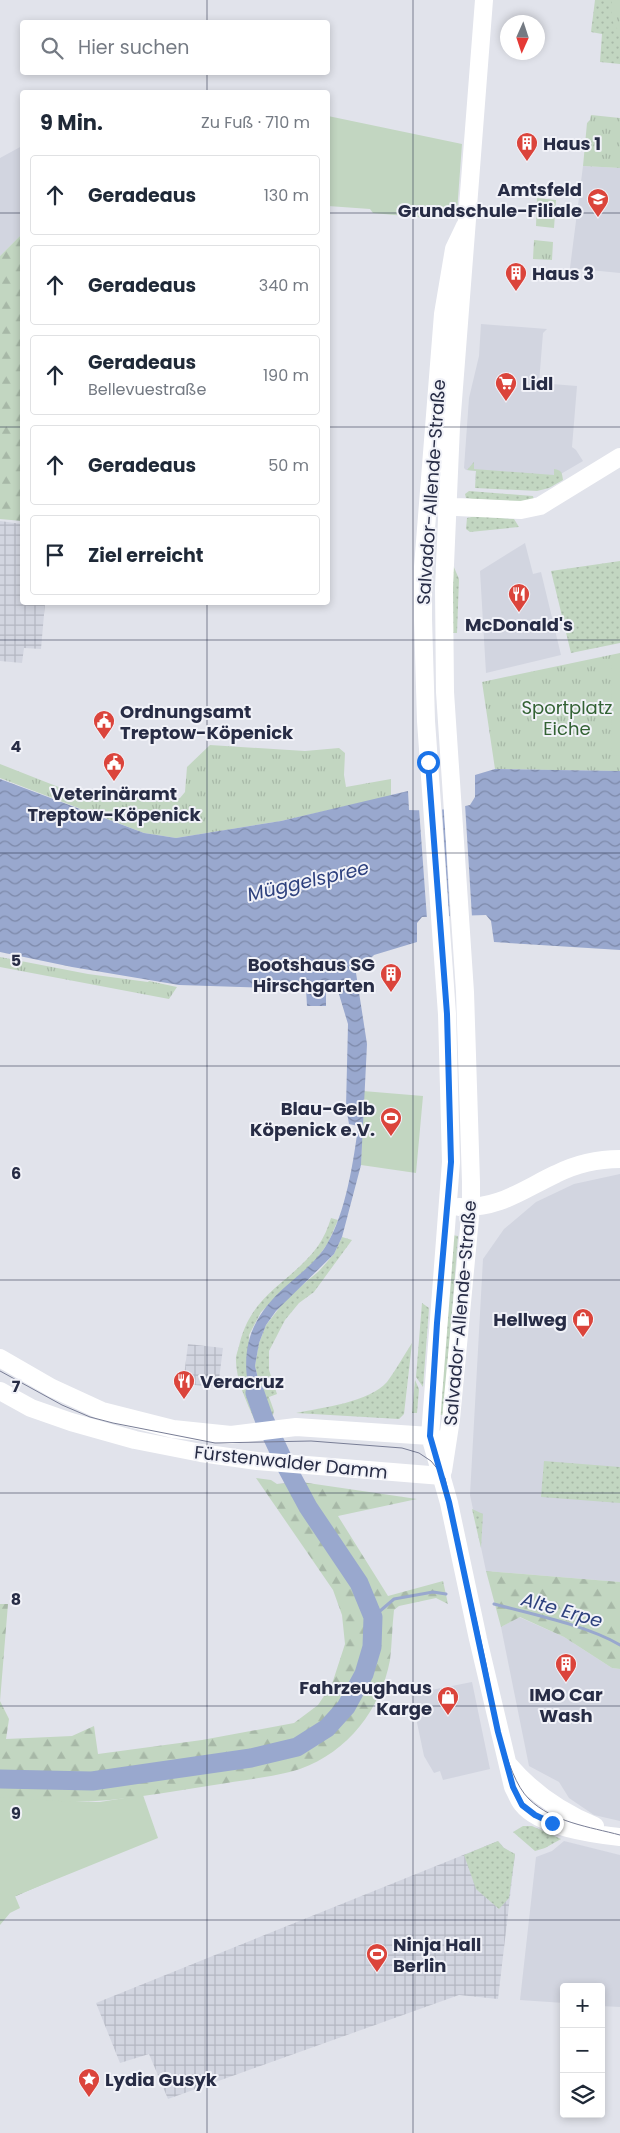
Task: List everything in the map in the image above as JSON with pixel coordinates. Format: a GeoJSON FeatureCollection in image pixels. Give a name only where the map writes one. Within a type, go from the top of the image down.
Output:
{"type":"FeatureCollection","features":[{"type":"Feature","properties":{"kind":"main road","name":"Salvador-Allende-Straße"},"geometry":{"type":"LineString","coordinates":[[442,1476],[448,1445],[471,1207],[469,1056],[445,692],[444,619],[447,507],[465,226],[484,0]]}},
{"type":"Feature","properties":{"kind":"main road","name":"Salvador-Allende-Straße"},"geometry":{"type":"LineString","coordinates":[[442,1476],[430,1436],[439,1299],[449,1206],[451,1162],[450,1073],[428,762],[422,596],[443,314],[454,249],[465,226]]}},
{"type":"Feature","properties":{"kind":"main road"},"geometry":{"type":"LineString","coordinates":[[428,506],[521,510],[540,506],[620,457]]}},
{"type":"Feature","properties":{"kind":"main road"},"geometry":{"type":"LineString","coordinates":[[449,1206],[471,1207],[494,1204],[504,1201],[573,1167],[596,1161],[620,1159]]}},
{"type":"Feature","properties":{"kind":"main road","name":"Fürstenwalder Damm"},"geometry":{"type":"LineString","coordinates":[[0,1358],[52,1388],[102,1410],[173,1429],[231,1435],[279,1429],[317,1427],[430,1436],[448,1445]]}},
{"type":"Feature","properties":{"kind":"main road","name":"Fürstenwalder Damm"},"geometry":{"type":"LineString","coordinates":[[0,1390],[38,1411],[80,1425],[135,1440],[224,1458],[442,1476]]}},
{"type":"Feature","properties":{"kind":"main road"},"geometry":{"type":"LineString","coordinates":[[442,1476],[505,1761],[513,1787],[522,1805],[535,1815],[552,1823],[587,1832],[620,1837]]}},
{"type":"Feature","properties":{"kind":"shaded area"},"geometry":{"type":"Polygon","coordinates":[[[20,147],[20,236],[0,256],[0,158],[20,147]]]}},
{"type":"Feature","properties":{"kind":"shaded area","name":"Amtsfeld Grundschule-Filiale"},"geometry":{"type":"Polygon","coordinates":[[[583,166],[620,168],[620,273],[570,268],[583,166]]]}},
{"type":"Feature","properties":{"kind":"shaded area"},"geometry":{"type":"Polygon","coordinates":[[[481,324],[547,329],[543,333],[539,383],[577,386],[572,447],[583,461],[554,478],[475,480],[476,471],[464,468],[469,398],[479,356],[481,324]]]}},
{"type":"Feature","properties":{"kind":"shaded area"},"geometry":{"type":"Polygon","coordinates":[[[0,521],[20,524],[20,605],[45,605],[41,649],[24,648],[22,663],[0,661],[0,521]]]}},
{"type":"Feature","properties":{"kind":"shaded area"},"geometry":{"type":"Polygon","coordinates":[[[525,543],[533,574],[541,572],[561,655],[486,673],[480,571],[525,543]]]}},
{"type":"Feature","properties":{"kind":"shaded area"},"geometry":{"type":"Polygon","coordinates":[[[620,1174],[620,1582],[486,1571],[470,1495],[483,1259],[504,1229],[536,1202],[574,1184],[620,1174]]]}},
{"type":"Feature","properties":{"kind":"shaded area"},"geometry":{"type":"Polygon","coordinates":[[[188,1344],[223,1348],[218,1387],[183,1384],[188,1344]]]}},
{"type":"Feature","properties":{"kind":"shaded area"},"geometry":{"type":"Polygon","coordinates":[[[519,1617],[564,1637],[612,1668],[620,1669],[620,1821],[594,1815],[569,1798],[559,1782],[529,1766],[501,1627],[519,1617]]]}},
{"type":"Feature","properties":{"kind":"shaded area"},"geometry":{"type":"Polygon","coordinates":[[[472,1682],[490,1769],[443,1780],[440,1771],[434,1773],[424,1756],[411,1694],[472,1682]]]}},
{"type":"Feature","properties":{"kind":"shaded area"},"geometry":{"type":"Polygon","coordinates":[[[498,1841],[504,1848],[515,1854],[498,1999],[459,1995],[168,2099],[149,2054],[120,2063],[96,2003],[498,1841]]]}},
{"type":"Feature","properties":{"kind":"shaded area"},"geometry":{"type":"Polygon","coordinates":[[[564,1841],[620,1855],[620,2007],[605,2006],[605,1983],[560,1983],[560,2003],[520,2000],[536,1857],[552,1851],[564,1841]]]}},
{"type":"Feature","properties":{"kind":"green space"},"geometry":{"type":"Polygon","coordinates":[[[595,0],[620,0],[620,64],[600,62],[602,34],[591,32],[595,0]]]}},
{"type":"Feature","properties":{"kind":"green space"},"geometry":{"type":"Polygon","coordinates":[[[612,0],[620,0],[620,31],[614,25],[611,13],[612,0]]]}},
{"type":"Feature","properties":{"kind":"green space"},"geometry":{"type":"Polygon","coordinates":[[[591,115],[620,118],[620,168],[583,166],[587,123],[591,115]]]}},
{"type":"Feature","properties":{"kind":"green space"},"geometry":{"type":"Polygon","coordinates":[[[330,116],[462,144],[457,212],[453,219],[428,215],[427,218],[373,213],[370,209],[330,206],[330,116]]]}},
{"type":"Feature","properties":{"kind":"green space"},"geometry":{"type":"Polygon","coordinates":[[[537,198],[556,200],[554,228],[536,226],[537,198]]]}},
{"type":"Feature","properties":{"kind":"green space"},"geometry":{"type":"Polygon","coordinates":[[[20,236],[20,521],[0,519],[0,256],[20,236]]]}},
{"type":"Feature","properties":{"kind":"green space"},"geometry":{"type":"Polygon","coordinates":[[[534,240],[553,242],[552,260],[533,259],[534,240]]]}},
{"type":"Feature","properties":{"kind":"green space"},"geometry":{"type":"Polygon","coordinates":[[[474,462],[474,469],[554,475],[554,469],[557,469],[561,472],[563,480],[549,488],[537,491],[475,488],[476,471],[467,470],[474,462]]]}},
{"type":"Feature","properties":{"kind":"green space"},"geometry":{"type":"Polygon","coordinates":[[[469,491],[533,496],[534,500],[526,502],[466,498],[465,494],[469,491]]]}},
{"type":"Feature","properties":{"kind":"green space"},"geometry":{"type":"Polygon","coordinates":[[[476,516],[514,519],[519,527],[470,532],[466,529],[467,518],[476,516]]]}},
{"type":"Feature","properties":{"kind":"green space"},"geometry":{"type":"Polygon","coordinates":[[[620,561],[620,643],[571,653],[551,571],[620,561]]]}},
{"type":"Feature","properties":{"kind":"green space"},"geometry":{"type":"Polygon","coordinates":[[[453,565],[459,579],[457,633],[452,633],[453,565]]]}},
{"type":"Feature","properties":{"kind":"green space","name":"Sportplatz Eiche"},"geometry":{"type":"Polygon","coordinates":[[[620,653],[620,771],[495,769],[482,682],[620,653]]]}},
{"type":"Feature","properties":{"kind":"green space"},"geometry":{"type":"Polygon","coordinates":[[[612,664],[620,664],[620,756],[611,755],[612,664]]]}},
{"type":"Feature","properties":{"kind":"green space"},"geometry":{"type":"Polygon","coordinates":[[[210,745],[305,751],[339,748],[345,753],[344,775],[346,787],[391,779],[391,796],[281,821],[176,838],[144,833],[0,778],[0,764],[61,788],[175,799],[180,798],[185,792],[187,767],[210,745]]]}},
{"type":"Feature","properties":{"kind":"green space"},"geometry":{"type":"Polygon","coordinates":[[[0,957],[88,974],[149,981],[177,987],[169,999],[0,967],[0,957]]]}},
{"type":"Feature","properties":{"kind":"green space","name":"Blau-Gelb Köpenick e.V."},"geometry":{"type":"Polygon","coordinates":[[[363,1091],[423,1096],[416,1173],[361,1165],[363,1091]]]}},
{"type":"Feature","properties":{"kind":"green space"},"geometry":{"type":"Polygon","coordinates":[[[331,1218],[338,1220],[328,1243],[315,1261],[261,1312],[249,1335],[248,1387],[259,1418],[254,1419],[242,1389],[236,1365],[236,1355],[246,1325],[263,1299],[296,1270],[318,1246],[331,1218]]]}},
{"type":"Feature","properties":{"kind":"green space"},"geometry":{"type":"Polygon","coordinates":[[[452,1235],[458,1236],[444,1415],[436,1415],[452,1235]]]}},
{"type":"Feature","properties":{"kind":"green space"},"geometry":{"type":"Polygon","coordinates":[[[342,1237],[352,1240],[314,1292],[299,1303],[285,1320],[269,1351],[269,1370],[277,1394],[269,1397],[274,1411],[273,1415],[267,1416],[255,1366],[259,1343],[266,1325],[287,1298],[319,1271],[334,1254],[342,1237]]]}},
{"type":"Feature","properties":{"kind":"green space"},"geometry":{"type":"Polygon","coordinates":[[[422,1303],[429,1308],[423,1387],[416,1377],[422,1303]]]}},
{"type":"Feature","properties":{"kind":"green space"},"geometry":{"type":"Polygon","coordinates":[[[412,1343],[404,1414],[399,1419],[296,1413],[344,1403],[369,1395],[379,1389],[387,1382],[412,1343]]]}},
{"type":"Feature","properties":{"kind":"green space"},"geometry":{"type":"Polygon","coordinates":[[[415,1380],[419,1389],[417,1413],[412,1413],[415,1380]]]}},
{"type":"Feature","properties":{"kind":"green space"},"geometry":{"type":"Polygon","coordinates":[[[544,1461],[620,1467],[620,1503],[541,1497],[544,1461]]]}},
{"type":"Feature","properties":{"kind":"green space"},"geometry":{"type":"Polygon","coordinates":[[[256,1478],[271,1480],[277,1484],[301,1482],[417,1499],[338,1516],[388,1596],[443,1581],[448,1604],[436,1598],[399,1606],[394,1610],[390,1660],[386,1678],[370,1712],[347,1740],[333,1752],[317,1761],[300,1769],[280,1774],[144,1796],[75,1802],[69,1873],[0,1903],[0,1701],[9,1719],[6,1739],[72,1736],[94,1726],[98,1754],[202,1740],[294,1723],[318,1705],[332,1684],[345,1644],[342,1615],[333,1590],[256,1478]]]}},
{"type":"Feature","properties":{"kind":"green space"},"geometry":{"type":"Polygon","coordinates":[[[472,1509],[483,1514],[481,1548],[472,1509]]]}},
{"type":"Feature","properties":{"kind":"green space"},"geometry":{"type":"Polygon","coordinates":[[[486,1571],[620,1582],[620,1669],[612,1668],[564,1637],[520,1617],[501,1627],[486,1571]]]}},
{"type":"Feature","properties":{"kind":"green space"},"geometry":{"type":"Polygon","coordinates":[[[0,1604],[8,1604],[0,1701],[0,1604]]]}},
{"type":"Feature","properties":{"kind":"green space"},"geometry":{"type":"Polygon","coordinates":[[[143,1795],[158,1838],[15,1896],[20,1908],[10,1913],[0,1925],[0,1797],[100,1802],[143,1795]]]}},
{"type":"Feature","properties":{"kind":"green space"},"geometry":{"type":"Polygon","coordinates":[[[523,1826],[532,1826],[561,1839],[535,1851],[513,1832],[523,1826]]]}},
{"type":"Feature","properties":{"kind":"green space"},"geometry":{"type":"Polygon","coordinates":[[[498,1841],[504,1848],[515,1854],[509,1898],[499,1909],[476,1889],[464,1855],[498,1841]]]}},
{"type":"Feature","properties":{"kind":"water","name":"Müggelspree"},"geometry":{"type":"Polygon","coordinates":[[[495,769],[620,771],[620,950],[494,942],[491,921],[486,915],[422,917],[417,923],[417,942],[374,955],[356,973],[367,1044],[361,1165],[342,1237],[334,1254],[276,1311],[266,1325],[259,1343],[255,1366],[267,1416],[259,1418],[249,1389],[246,1370],[248,1343],[252,1331],[265,1308],[313,1262],[327,1244],[344,1203],[354,1155],[358,1126],[349,1124],[346,1107],[348,1024],[335,981],[326,984],[326,1006],[307,1006],[306,989],[179,985],[72,967],[0,952],[0,779],[144,833],[176,838],[281,821],[408,791],[409,810],[440,810],[462,807],[470,805],[475,797],[475,775],[495,769]]]}},
{"type":"Feature","properties":{"kind":"pier"},"geometry":{"type":"Polygon","coordinates":[[[465,804],[472,917],[450,918],[444,808],[465,804]]]}},
{"type":"Feature","properties":{"kind":"pier"},"geometry":{"type":"Polygon","coordinates":[[[419,808],[442,808],[449,918],[427,919],[419,808]]]}},
{"type":"Feature","properties":{"kind":"waterway"},"geometry":{"type":"LineString","coordinates":[[0,1779],[92,1781],[251,1758],[297,1747],[327,1728],[346,1707],[364,1674],[372,1647],[373,1617],[359,1583],[308,1507],[286,1466],[264,1419],[255,1393]]}},
{"type":"Feature","properties":{"kind":"waterway","name":"Alte Erpe"},"geometry":{"type":"LineString","coordinates":[[373,1617],[394,1599],[433,1592],[446,1594]]}},
{"type":"Feature","properties":{"kind":"waterway","name":"Alte Erpe"},"geometry":{"type":"LineString","coordinates":[[494,1604],[576,1626],[620,1645]]}},
{"type":"Feature","properties":{"kind":"tram line"},"geometry":{"type":"LineString","coordinates":[[0,1371],[62,1405],[90,1417],[113,1423],[215,1443],[311,1441],[402,1448],[419,1453],[431,1461],[445,1478],[496,1716],[506,1755],[520,1788],[538,1807],[549,1813],[572,1823],[620,1835]]}},
{"type":"Feature","properties":{"kind":"place","name":"Haus 1"},"geometry":{"type":"Point","coordinates":[527,162]}},
{"type":"Feature","properties":{"kind":"place","name":"Amtsfeld Grundschule-Filiale"},"geometry":{"type":"Point","coordinates":[598,218]}},
{"type":"Feature","properties":{"kind":"place","name":"Haus 3"},"geometry":{"type":"Point","coordinates":[516,292]}},
{"type":"Feature","properties":{"kind":"place","name":"Lidl"},"geometry":{"type":"Point","coordinates":[506,402]}},
{"type":"Feature","properties":{"kind":"place","name":"McDonald's"},"geometry":{"type":"Point","coordinates":[519,613]}},
{"type":"Feature","properties":{"kind":"place","name":"Ordnungsamt Treptow-Köpenick"},"geometry":{"type":"Point","coordinates":[104,740]}},
{"type":"Feature","properties":{"kind":"place","name":"Veterinäramt Treptow-Köpenick"},"geometry":{"type":"Point","coordinates":[114,782]}},
{"type":"Feature","properties":{"kind":"place","name":"Bootshaus SG Hirschgarten"},"geometry":{"type":"Point","coordinates":[391,993]}},
{"type":"Feature","properties":{"kind":"place","name":"Blau-Gelb Köpenick e.V."},"geometry":{"type":"Point","coordinates":[391,1137]}},
{"type":"Feature","properties":{"kind":"place","name":"Hellweg"},"geometry":{"type":"Point","coordinates":[583,1338]}},
{"type":"Feature","properties":{"kind":"place","name":"Veracruz"},"geometry":{"type":"Point","coordinates":[184,1400]}},
{"type":"Feature","properties":{"kind":"place","name":"IMO Car Wash"},"geometry":{"type":"Point","coordinates":[566,1683]}},
{"type":"Feature","properties":{"kind":"place","name":"Fahrzeughaus Karge"},"geometry":{"type":"Point","coordinates":[448,1716]}},
{"type":"Feature","properties":{"kind":"place","name":"Ninja Hall Berlin"},"geometry":{"type":"Point","coordinates":[377,1973]}},
{"type":"Feature","properties":{"kind":"place","name":"Lydia Gusyk"},"geometry":{"type":"Point","coordinates":[89,2098]}},
{"type":"Feature","properties":{"kind":"route"},"geometry":{"type":"LineString","coordinates":[[428,762],[447,1014],[451,1162],[449,1206],[437,1323],[430,1436],[449,1502],[498,1732],[513,1787],[522,1805],[535,1815],[552,1823]]}}]}
